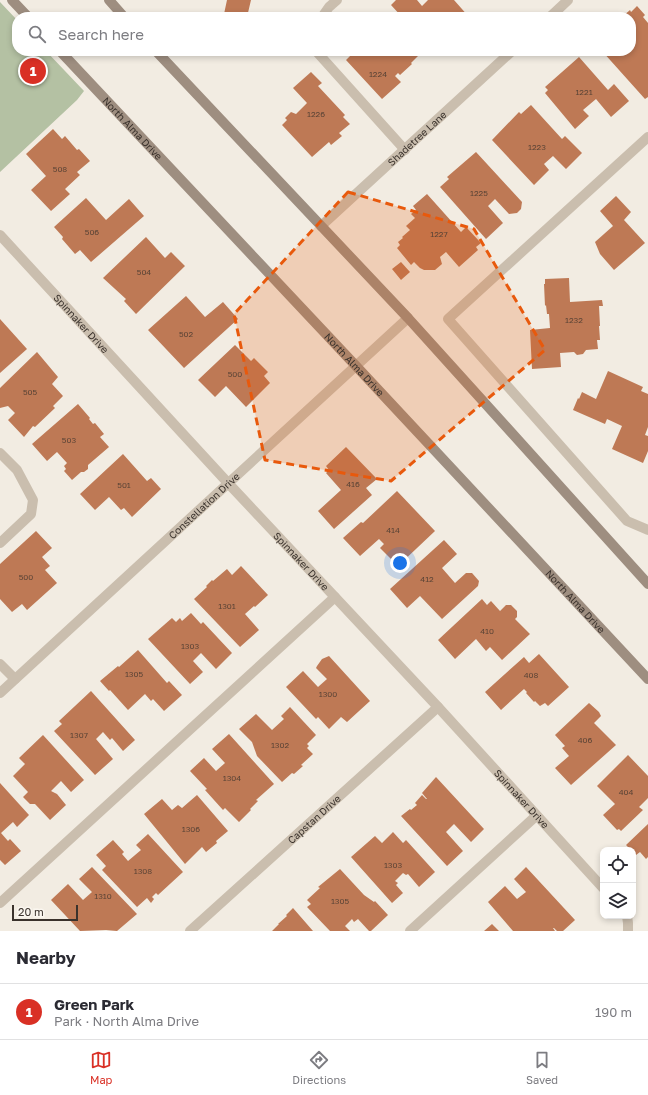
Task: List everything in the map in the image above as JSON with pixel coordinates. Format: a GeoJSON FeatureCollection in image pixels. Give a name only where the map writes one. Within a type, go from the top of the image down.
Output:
{"type":"FeatureCollection","features":[{"type":"Feature","properties":{"kind":"main road"},"geometry":{"type":"LineString","coordinates":[[12,0],[23,12]]}},
{"type":"Feature","properties":{"kind":"main road"},"geometry":{"type":"LineString","coordinates":[[109,0],[120,12]]}},
{"type":"Feature","properties":{"kind":"main road","name":"North Alma Drive"},"geometry":{"type":"LineString","coordinates":[[65,56],[648,679]]}},
{"type":"Feature","properties":{"kind":"main road"},"geometry":{"type":"LineString","coordinates":[[161,56],[408,318],[648,584]]}},
{"type":"Feature","properties":{"kind":"street"},"geometry":{"type":"LineString","coordinates":[[326,12],[337,0]]}},
{"type":"Feature","properties":{"kind":"street"},"geometry":{"type":"LineString","coordinates":[[555,12],[568,0]]}},
{"type":"Feature","properties":{"kind":"street"},"geometry":{"type":"LineString","coordinates":[[320,56],[405,150]]}},
{"type":"Feature","properties":{"kind":"street","name":"Shadetree Lane"},"geometry":{"type":"LineString","coordinates":[[320,226],[507,56]]}},
{"type":"Feature","properties":{"kind":"street"},"geometry":{"type":"LineString","coordinates":[[648,137],[448,319],[627,521],[648,530]]}},
{"type":"Feature","properties":{"kind":"street","name":"Spinnaker Drive"},"geometry":{"type":"LineString","coordinates":[[0,235],[228,483],[438,707],[600,885]]}},
{"type":"Feature","properties":{"kind":"street","name":"Constellation Drive"},"geometry":{"type":"LineString","coordinates":[[0,693],[408,318]]}},
{"type":"Feature","properties":{"kind":"street"},"geometry":{"type":"LineString","coordinates":[[0,453],[17,470],[33,500],[31,514],[0,543]]}},
{"type":"Feature","properties":{"kind":"street"},"geometry":{"type":"LineString","coordinates":[[0,903],[335,597]]}},
{"type":"Feature","properties":{"kind":"street"},"geometry":{"type":"LineString","coordinates":[[0,664],[14,679]]}},
{"type":"Feature","properties":{"kind":"street","name":"Capstan Drive"},"geometry":{"type":"LineString","coordinates":[[190,931],[438,707]]}},
{"type":"Feature","properties":{"kind":"street"},"geometry":{"type":"LineString","coordinates":[[410,931],[536,816]]}},
{"type":"Feature","properties":{"kind":"highlighted area"},"geometry":{"type":"Polygon","coordinates":[[[348,192],[474,229],[545,350],[391,481],[265,460],[234,314],[348,192]]]}},
{"type":"Feature","properties":{"kind":"green space"},"geometry":{"type":"Polygon","coordinates":[[[0,2],[12,15],[12,56],[51,56],[84,91],[77,100],[0,172],[0,2]]]}},
{"type":"Feature","properties":{"kind":"building"},"geometry":{"type":"Polygon","coordinates":[[[227,0],[251,0],[248,12],[224,12],[227,0]]]}},
{"type":"Feature","properties":{"kind":"building"},"geometry":{"type":"Polygon","coordinates":[[[396,0],[417,0],[422,6],[428,0],[454,0],[465,12],[397,12],[391,5],[396,0]]]}},
{"type":"Feature","properties":{"kind":"building"},"geometry":{"type":"Polygon","coordinates":[[[637,6],[645,15],[643,17],[648,23],[648,97],[645,99],[606,56],[636,56],[636,12],[631,12],[637,6]]]}},
{"type":"Feature","properties":{"kind":"building"},"geometry":{"type":"Polygon","coordinates":[[[350,56],[418,56],[400,75],[398,73],[395,76],[401,82],[382,99],[346,60],[350,56]]]}},
{"type":"Feature","properties":{"kind":"building"},"geometry":{"type":"Polygon","coordinates":[[[579,57],[608,90],[614,84],[629,101],[611,117],[596,99],[583,110],[589,116],[575,129],[545,93],[548,90],[545,87],[579,57]]]}},
{"type":"Feature","properties":{"kind":"building"},"geometry":{"type":"Polygon","coordinates":[[[311,72],[322,83],[318,86],[345,115],[343,117],[350,124],[339,133],[342,136],[331,145],[329,142],[312,157],[282,125],[287,120],[285,118],[291,112],[296,114],[307,103],[293,88],[311,72]]]}},
{"type":"Feature","properties":{"kind":"building"},"geometry":{"type":"Polygon","coordinates":[[[531,105],[562,139],[565,136],[582,153],[566,169],[553,156],[544,164],[549,170],[534,185],[492,140],[519,112],[521,114],[531,105]]]}},
{"type":"Feature","properties":{"kind":"building"},"geometry":{"type":"Polygon","coordinates":[[[53,129],[62,139],[65,136],[77,150],[79,149],[90,161],[77,172],[80,175],[65,189],[70,194],[51,211],[31,190],[46,176],[26,154],[53,129]]]}},
{"type":"Feature","properties":{"kind":"building"},"geometry":{"type":"Polygon","coordinates":[[[476,152],[522,202],[521,209],[517,213],[509,214],[495,199],[488,206],[503,223],[486,239],[440,187],[449,179],[447,177],[476,152]]]}},
{"type":"Feature","properties":{"kind":"building"},"geometry":{"type":"Polygon","coordinates":[[[427,194],[461,232],[466,227],[481,243],[476,247],[478,250],[459,267],[446,252],[440,257],[442,264],[435,270],[424,270],[414,262],[411,265],[397,248],[400,245],[398,242],[410,230],[406,226],[415,218],[411,214],[416,210],[413,206],[427,194]]]}},
{"type":"Feature","properties":{"kind":"building"},"geometry":{"type":"Polygon","coordinates":[[[616,196],[631,212],[624,220],[645,243],[614,270],[600,254],[595,242],[613,226],[600,211],[616,196]]]}},
{"type":"Feature","properties":{"kind":"building"},"geometry":{"type":"Polygon","coordinates":[[[86,198],[106,220],[129,199],[144,216],[91,262],[80,250],[75,254],[54,227],[86,198]]]}},
{"type":"Feature","properties":{"kind":"building"},"geometry":{"type":"Polygon","coordinates":[[[146,237],[165,258],[171,252],[185,266],[136,314],[124,301],[126,299],[103,278],[146,237]]]}},
{"type":"Feature","properties":{"kind":"building"},"geometry":{"type":"Polygon","coordinates":[[[401,262],[410,272],[401,280],[392,269],[401,262]]]}},
{"type":"Feature","properties":{"kind":"building"},"geometry":{"type":"Polygon","coordinates":[[[569,278],[570,302],[602,300],[603,306],[599,306],[600,340],[597,340],[598,349],[586,350],[583,354],[577,355],[574,352],[560,353],[561,367],[532,369],[530,330],[550,328],[549,314],[547,314],[546,305],[545,306],[545,279],[569,278]]]}},
{"type":"Feature","properties":{"kind":"building"},"geometry":{"type":"Polygon","coordinates":[[[186,296],[205,317],[223,302],[238,319],[184,368],[148,330],[186,296]]]}},
{"type":"Feature","properties":{"kind":"building"},"geometry":{"type":"Polygon","coordinates":[[[0,319],[27,349],[0,373],[0,319]]]}},
{"type":"Feature","properties":{"kind":"building"},"geometry":{"type":"Polygon","coordinates":[[[235,345],[251,361],[254,358],[268,372],[264,376],[270,383],[246,407],[226,386],[215,397],[198,380],[235,345]]]}},
{"type":"Feature","properties":{"kind":"building"},"geometry":{"type":"Polygon","coordinates":[[[37,352],[58,377],[52,384],[63,396],[53,406],[55,408],[35,427],[33,426],[24,437],[8,420],[15,413],[8,406],[0,408],[0,388],[37,352]]]}},
{"type":"Feature","properties":{"kind":"building"},"geometry":{"type":"Polygon","coordinates":[[[608,371],[643,387],[641,391],[648,394],[648,427],[645,435],[648,436],[648,451],[643,463],[612,449],[622,426],[607,419],[605,424],[573,410],[582,392],[596,399],[608,371]]]}},
{"type":"Feature","properties":{"kind":"building"},"geometry":{"type":"Polygon","coordinates":[[[78,404],[93,424],[95,423],[104,434],[100,437],[109,447],[88,465],[88,469],[81,472],[72,480],[64,471],[66,469],[64,466],[67,463],[57,452],[47,461],[32,444],[78,404]]]}},
{"type":"Feature","properties":{"kind":"building"},"geometry":{"type":"Polygon","coordinates":[[[346,447],[377,479],[366,488],[372,495],[334,529],[318,511],[341,490],[326,473],[329,470],[326,466],[346,447]]]}},
{"type":"Feature","properties":{"kind":"building"},"geometry":{"type":"Polygon","coordinates":[[[123,454],[147,481],[151,478],[161,489],[132,517],[124,508],[121,510],[109,497],[95,510],[80,494],[123,454]]]}},
{"type":"Feature","properties":{"kind":"building"},"geometry":{"type":"Polygon","coordinates":[[[397,491],[435,531],[398,566],[380,548],[384,544],[379,539],[360,556],[343,538],[361,522],[363,523],[397,491]]]}},
{"type":"Feature","properties":{"kind":"building"},"geometry":{"type":"Polygon","coordinates":[[[36,531],[52,548],[42,557],[50,566],[45,570],[57,583],[27,610],[22,604],[12,612],[0,599],[0,564],[36,531]]]}},
{"type":"Feature","properties":{"kind":"building"},"geometry":{"type":"Polygon","coordinates":[[[444,540],[457,554],[442,568],[455,583],[466,573],[472,573],[479,581],[478,586],[442,619],[420,596],[407,608],[390,589],[444,540]]]}},
{"type":"Feature","properties":{"kind":"building"},"geometry":{"type":"Polygon","coordinates":[[[241,566],[268,595],[245,614],[259,630],[240,647],[194,599],[212,580],[213,581],[227,569],[232,575],[241,566]]]}},
{"type":"Feature","properties":{"kind":"building"},"geometry":{"type":"Polygon","coordinates":[[[482,599],[487,605],[491,601],[500,611],[506,605],[511,605],[517,611],[517,617],[515,619],[530,634],[502,660],[490,647],[486,651],[476,639],[455,659],[438,640],[482,599]]]}},
{"type":"Feature","properties":{"kind":"building"},"geometry":{"type":"Polygon","coordinates":[[[191,613],[201,624],[203,622],[232,653],[216,669],[201,653],[193,661],[203,672],[190,684],[148,639],[172,618],[176,622],[180,618],[182,621],[191,613]]]}},
{"type":"Feature","properties":{"kind":"building"},"geometry":{"type":"Polygon","coordinates":[[[138,650],[167,683],[169,681],[182,695],[164,711],[153,699],[151,701],[145,694],[128,710],[100,681],[138,650]]]}},
{"type":"Feature","properties":{"kind":"building"},"geometry":{"type":"Polygon","coordinates":[[[539,654],[569,687],[548,706],[545,703],[540,706],[535,701],[534,702],[524,689],[501,710],[485,692],[524,657],[529,663],[539,654]]]}},
{"type":"Feature","properties":{"kind":"building"},"geometry":{"type":"Polygon","coordinates":[[[329,656],[370,701],[347,722],[341,717],[329,729],[318,717],[316,719],[286,687],[303,671],[318,687],[327,679],[316,668],[322,659],[329,656]]]}},
{"type":"Feature","properties":{"kind":"building"},"geometry":{"type":"Polygon","coordinates":[[[91,691],[135,740],[123,751],[112,738],[110,740],[103,732],[96,739],[113,759],[95,775],[54,731],[62,724],[59,721],[91,691]]]}},
{"type":"Feature","properties":{"kind":"building"},"geometry":{"type":"Polygon","coordinates":[[[589,703],[599,712],[601,716],[594,723],[616,745],[571,785],[555,768],[569,756],[562,748],[565,746],[555,735],[589,703]]]}},
{"type":"Feature","properties":{"kind":"building"},"geometry":{"type":"Polygon","coordinates":[[[290,707],[316,735],[307,744],[309,746],[307,748],[313,754],[301,765],[303,766],[282,782],[257,756],[252,742],[239,729],[256,714],[272,730],[284,719],[281,716],[290,707]]]}},
{"type":"Feature","properties":{"kind":"building"},"geometry":{"type":"Polygon","coordinates":[[[229,734],[274,784],[256,800],[258,801],[239,822],[225,808],[223,810],[205,790],[207,789],[190,771],[204,758],[216,771],[225,763],[212,749],[229,734]]]}},
{"type":"Feature","properties":{"kind":"building"},"geometry":{"type":"Polygon","coordinates":[[[43,735],[84,780],[71,792],[61,781],[51,791],[57,794],[66,805],[50,820],[35,804],[30,804],[23,797],[28,792],[13,776],[25,764],[19,758],[43,735]]]}},
{"type":"Feature","properties":{"kind":"building"},"geometry":{"type":"Polygon","coordinates":[[[628,755],[648,776],[648,798],[639,807],[643,810],[621,831],[619,829],[617,830],[603,815],[615,804],[597,786],[628,755]]]}},
{"type":"Feature","properties":{"kind":"building"},"geometry":{"type":"Polygon","coordinates":[[[436,777],[484,829],[471,842],[454,824],[446,832],[463,851],[447,866],[401,816],[417,805],[415,803],[422,795],[427,799],[422,793],[436,777]]]}},
{"type":"Feature","properties":{"kind":"building"},"geometry":{"type":"Polygon","coordinates":[[[0,783],[29,815],[17,827],[13,822],[1,833],[8,841],[10,839],[21,851],[5,865],[0,860],[0,783]]]}},
{"type":"Feature","properties":{"kind":"building"},"geometry":{"type":"Polygon","coordinates":[[[197,795],[228,831],[206,852],[202,847],[185,864],[144,814],[162,799],[172,810],[178,805],[182,808],[197,795]]]}},
{"type":"Feature","properties":{"kind":"building"},"geometry":{"type":"Polygon","coordinates":[[[648,824],[648,857],[646,859],[640,852],[636,855],[636,847],[628,847],[626,845],[648,824]]]}},
{"type":"Feature","properties":{"kind":"building"},"geometry":{"type":"Polygon","coordinates":[[[393,832],[403,843],[406,840],[435,872],[419,887],[408,874],[406,875],[403,873],[395,881],[398,883],[396,885],[403,893],[392,903],[351,857],[375,836],[382,843],[393,832]]]}},
{"type":"Feature","properties":{"kind":"building"},"geometry":{"type":"Polygon","coordinates":[[[148,834],[183,872],[158,895],[156,893],[152,897],[154,899],[151,903],[147,898],[137,907],[102,870],[106,866],[96,855],[113,840],[124,852],[122,854],[128,861],[141,850],[136,845],[148,834]]]}},
{"type":"Feature","properties":{"kind":"building"},"geometry":{"type":"Polygon","coordinates":[[[92,867],[137,914],[117,931],[80,931],[51,900],[68,884],[83,900],[92,892],[79,879],[92,867]]]}},
{"type":"Feature","properties":{"kind":"building"},"geometry":{"type":"Polygon","coordinates":[[[526,867],[575,920],[563,931],[557,931],[553,928],[555,931],[513,931],[488,902],[505,886],[517,899],[526,892],[514,879],[526,867]]]}},
{"type":"Feature","properties":{"kind":"building"},"geometry":{"type":"Polygon","coordinates":[[[340,869],[364,895],[374,902],[375,901],[388,915],[371,931],[369,931],[358,919],[354,922],[352,919],[345,926],[350,931],[330,931],[307,907],[311,904],[307,900],[320,888],[318,887],[340,869]]]}},
{"type":"Feature","properties":{"kind":"building"},"geometry":{"type":"Polygon","coordinates":[[[293,908],[313,931],[272,931],[287,916],[286,915],[293,908]]]}},
{"type":"Feature","properties":{"kind":"building"},"geometry":{"type":"Polygon","coordinates":[[[492,924],[499,931],[484,931],[492,924]]]}},
{"type":"Feature","properties":{"kind":"place","name":"Green Park"},"geometry":{"type":"Point","coordinates":[33,71]}}]}
